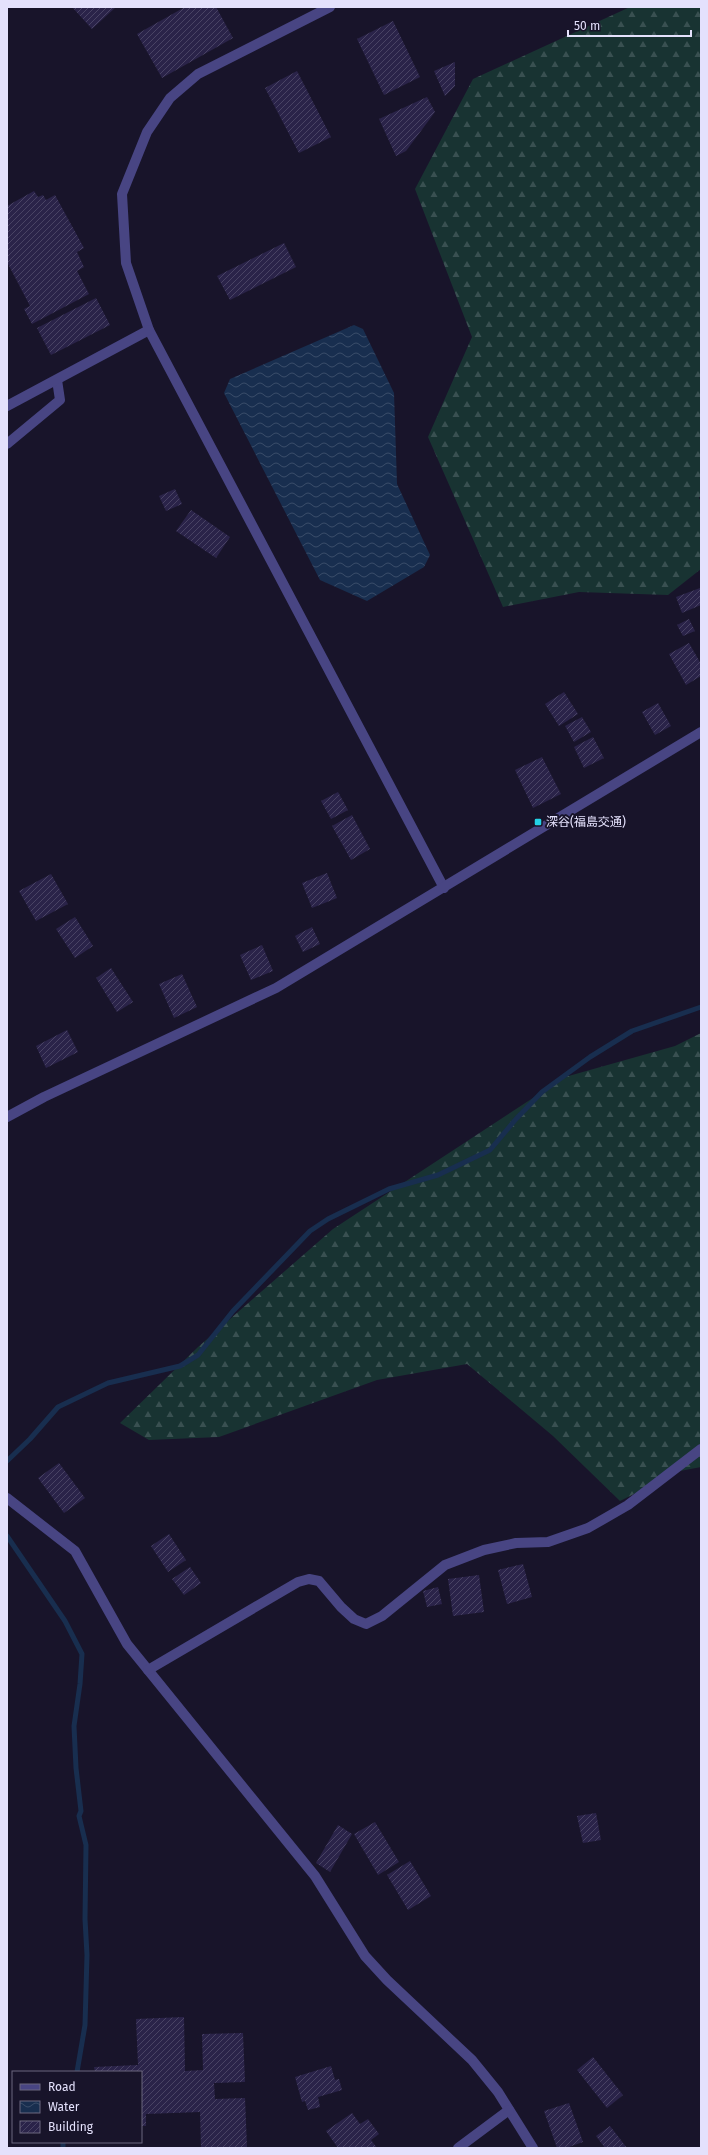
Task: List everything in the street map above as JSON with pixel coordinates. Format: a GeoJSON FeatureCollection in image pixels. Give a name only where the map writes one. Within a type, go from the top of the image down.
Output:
{"type":"FeatureCollection","features":[{"type":"Feature","properties":{"kind":"street"},"geometry":{"type":"LineString","coordinates":[[330,7],[198,74],[170,98],[147,132],[122,194],[126,263],[148,330],[444,888]]}},
{"type":"Feature","properties":{"kind":"street"},"geometry":{"type":"LineString","coordinates":[[7,406],[148,330]]}},
{"type":"Feature","properties":{"kind":"street"},"geometry":{"type":"LineString","coordinates":[[7,444],[60,400],[57,380]]}},
{"type":"Feature","properties":{"kind":"street"},"geometry":{"type":"LineString","coordinates":[[7,1117],[44,1097],[276,988],[701,732]]}},
{"type":"Feature","properties":{"kind":"street"},"geometry":{"type":"LineString","coordinates":[[148,1670],[298,1582],[309,1579],[319,1581],[341,1608],[354,1619],[366,1624],[382,1616],[444,1565],[484,1550],[516,1543],[548,1542],[588,1528],[628,1505],[701,1449]]}},
{"type":"Feature","properties":{"kind":"street"},"geometry":{"type":"LineString","coordinates":[[7,1498],[75,1551],[127,1644],[315,1876],[365,1956],[382,1975],[472,2060],[498,2092],[533,2148]]}},
{"type":"Feature","properties":{"kind":"street"},"geometry":{"type":"LineString","coordinates":[[458,2148],[509,2110]]}},
{"type":"Feature","properties":{"kind":"green space"},"geometry":{"type":"Polygon","coordinates":[[[630,7],[701,7],[701,495],[699,498],[701,501],[701,569],[668,595],[579,592],[503,607],[428,437],[472,337],[415,189],[473,79],[630,7]]]}},
{"type":"Feature","properties":{"kind":"green space"},"geometry":{"type":"Polygon","coordinates":[[[701,1033],[701,1467],[680,1471],[620,1501],[553,1436],[467,1364],[377,1380],[219,1437],[149,1440],[120,1423],[198,1347],[333,1229],[565,1077],[675,1046],[701,1033]]]}},
{"type":"Feature","properties":{"kind":"water"},"geometry":{"type":"Polygon","coordinates":[[[354,325],[363,329],[394,393],[397,484],[430,555],[424,567],[367,601],[320,580],[224,393],[230,379],[354,325]]]}},
{"type":"Feature","properties":{"kind":"building"},"geometry":{"type":"Polygon","coordinates":[[[72,7],[116,7],[92,29],[72,7]]]}},
{"type":"Feature","properties":{"kind":"building"},"geometry":{"type":"Polygon","coordinates":[[[185,7],[216,7],[233,38],[162,78],[137,34],[185,7]]]}},
{"type":"Feature","properties":{"kind":"building"},"geometry":{"type":"Polygon","coordinates":[[[393,21],[420,77],[384,95],[357,39],[393,21]]]}},
{"type":"Feature","properties":{"kind":"building"},"geometry":{"type":"Polygon","coordinates":[[[455,62],[455,86],[445,96],[434,71],[455,62]]]}},
{"type":"Feature","properties":{"kind":"building"},"geometry":{"type":"Polygon","coordinates":[[[297,71],[331,137],[299,153],[265,88],[297,71]]]}},
{"type":"Feature","properties":{"kind":"building"},"geometry":{"type":"Polygon","coordinates":[[[427,97],[435,112],[406,151],[396,156],[379,119],[427,97]]]}},
{"type":"Feature","properties":{"kind":"building"},"geometry":{"type":"Polygon","coordinates":[[[34,191],[38,197],[43,195],[46,200],[55,195],[84,248],[77,252],[84,267],[77,271],[89,294],[32,324],[24,309],[30,306],[7,262],[7,206],[34,191]]]}},
{"type":"Feature","properties":{"kind":"building"},"geometry":{"type":"Polygon","coordinates":[[[284,243],[296,267],[230,300],[217,276],[284,243]]]}},
{"type":"Feature","properties":{"kind":"building"},"geometry":{"type":"Polygon","coordinates":[[[96,298],[110,325],[51,355],[37,328],[96,298]]]}},
{"type":"Feature","properties":{"kind":"building"},"geometry":{"type":"Polygon","coordinates":[[[175,489],[182,504],[166,511],[159,496],[175,489]]]}},
{"type":"Feature","properties":{"kind":"building"},"geometry":{"type":"Polygon","coordinates":[[[191,510],[230,537],[216,558],[176,531],[191,510]]]}},
{"type":"Feature","properties":{"kind":"building"},"geometry":{"type":"Polygon","coordinates":[[[700,588],[701,605],[682,613],[676,597],[700,588]]]}},
{"type":"Feature","properties":{"kind":"building"},"geometry":{"type":"Polygon","coordinates":[[[689,619],[695,631],[683,636],[677,625],[689,619]]]}},
{"type":"Feature","properties":{"kind":"building"},"geometry":{"type":"Polygon","coordinates":[[[689,643],[701,664],[701,676],[686,685],[669,654],[689,643]]]}},
{"type":"Feature","properties":{"kind":"building"},"geometry":{"type":"Polygon","coordinates":[[[564,692],[578,714],[559,726],[545,704],[564,692]]]}},
{"type":"Feature","properties":{"kind":"building"},"geometry":{"type":"Polygon","coordinates":[[[658,703],[671,726],[655,735],[642,712],[658,703]]]}},
{"type":"Feature","properties":{"kind":"building"},"geometry":{"type":"Polygon","coordinates":[[[582,717],[591,732],[574,742],[565,726],[582,717]]]}},
{"type":"Feature","properties":{"kind":"building"},"geometry":{"type":"Polygon","coordinates":[[[593,737],[604,758],[584,768],[574,747],[593,737]]]}},
{"type":"Feature","properties":{"kind":"building"},"geometry":{"type":"Polygon","coordinates":[[[542,757],[561,794],[533,808],[515,770],[542,757]]]}},
{"type":"Feature","properties":{"kind":"building"},"geometry":{"type":"Polygon","coordinates":[[[338,792],[348,810],[331,819],[321,801],[338,792]]]}},
{"type":"Feature","properties":{"kind":"building"},"geometry":{"type":"Polygon","coordinates":[[[352,815],[370,849],[351,860],[332,826],[352,815]]]}},
{"type":"Feature","properties":{"kind":"building"},"geometry":{"type":"Polygon","coordinates":[[[327,873],[337,898],[312,908],[302,883],[327,873]]]}},
{"type":"Feature","properties":{"kind":"building"},"geometry":{"type":"Polygon","coordinates":[[[51,874],[68,904],[36,921],[19,891],[51,874]]]}},
{"type":"Feature","properties":{"kind":"building"},"geometry":{"type":"Polygon","coordinates":[[[75,917],[93,946],[75,958],[56,929],[75,917]]]}},
{"type":"Feature","properties":{"kind":"building"},"geometry":{"type":"Polygon","coordinates":[[[312,927],[320,944],[303,952],[295,936],[312,927]]]}},
{"type":"Feature","properties":{"kind":"building"},"geometry":{"type":"Polygon","coordinates":[[[262,945],[273,971],[251,980],[240,955],[262,945]]]}},
{"type":"Feature","properties":{"kind":"building"},"geometry":{"type":"Polygon","coordinates":[[[111,968],[133,1002],[117,1012],[96,978],[111,968]]]}},
{"type":"Feature","properties":{"kind":"building"},"geometry":{"type":"Polygon","coordinates":[[[182,974],[197,1007],[174,1018],[159,984],[182,974]]]}},
{"type":"Feature","properties":{"kind":"building"},"geometry":{"type":"Polygon","coordinates":[[[67,1030],[78,1052],[46,1068],[36,1046],[67,1030]]]}},
{"type":"Feature","properties":{"kind":"building"},"geometry":{"type":"Polygon","coordinates":[[[59,1463],[85,1498],[64,1513],[38,1478],[59,1463]]]}},
{"type":"Feature","properties":{"kind":"building"},"geometry":{"type":"Polygon","coordinates":[[[169,1534],[186,1560],[168,1572],[151,1546],[169,1534]]]}},
{"type":"Feature","properties":{"kind":"building"},"geometry":{"type":"Polygon","coordinates":[[[523,1564],[532,1597],[507,1604],[498,1570],[523,1564]]]}},
{"type":"Feature","properties":{"kind":"building"},"geometry":{"type":"Polygon","coordinates":[[[190,1567],[201,1583],[184,1595],[172,1579],[190,1567]]]}},
{"type":"Feature","properties":{"kind":"building"},"geometry":{"type":"Polygon","coordinates":[[[479,1575],[484,1612],[453,1616],[448,1579],[479,1575]]]}},
{"type":"Feature","properties":{"kind":"building"},"geometry":{"type":"Polygon","coordinates":[[[438,1587],[442,1604],[427,1607],[423,1591],[438,1587]]]}},
{"type":"Feature","properties":{"kind":"building"},"geometry":{"type":"Polygon","coordinates":[[[596,1813],[601,1840],[583,1843],[577,1816],[596,1813]]]}},
{"type":"Feature","properties":{"kind":"building"},"geometry":{"type":"Polygon","coordinates":[[[375,1822],[399,1862],[378,1875],[354,1834],[375,1822]]]}},
{"type":"Feature","properties":{"kind":"building"},"geometry":{"type":"Polygon","coordinates":[[[338,1825],[352,1834],[330,1872],[316,1863],[338,1825]]]}},
{"type":"Feature","properties":{"kind":"building"},"geometry":{"type":"Polygon","coordinates":[[[410,1861],[431,1896],[408,1910],[387,1875],[410,1861]]]}},
{"type":"Feature","properties":{"kind":"building"},"geometry":{"type":"Polygon","coordinates":[[[184,2017],[185,2071],[203,2070],[202,2034],[243,2033],[245,2082],[214,2083],[215,2099],[245,2098],[247,2147],[201,2148],[200,2112],[146,2114],[146,2126],[142,2126],[142,2071],[95,2071],[94,2067],[138,2065],[136,2019],[184,2017]]]}},
{"type":"Feature","properties":{"kind":"building"},"geometry":{"type":"Polygon","coordinates":[[[593,2057],[623,2095],[607,2108],[577,2070],[593,2057]]]}},
{"type":"Feature","properties":{"kind":"building"},"geometry":{"type":"Polygon","coordinates":[[[331,2066],[335,2080],[339,2079],[342,2090],[318,2097],[320,2107],[308,2110],[305,2101],[302,2102],[295,2077],[331,2066]]]}},
{"type":"Feature","properties":{"kind":"building"},"geometry":{"type":"Polygon","coordinates":[[[569,2103],[583,2142],[566,2148],[557,2148],[544,2111],[569,2103]]]}},
{"type":"Feature","properties":{"kind":"building"},"geometry":{"type":"Polygon","coordinates":[[[352,2113],[360,2124],[368,2119],[379,2134],[371,2140],[377,2148],[338,2148],[326,2131],[352,2113]]]}},
{"type":"Feature","properties":{"kind":"building"},"geometry":{"type":"Polygon","coordinates":[[[610,2126],[627,2148],[605,2148],[596,2136],[610,2126]]]}},
{"type":"Feature","properties":{"kind":"waterway"},"geometry":{"type":"LineString","coordinates":[[7,1461],[30,1439],[58,1407],[108,1383],[180,1366],[198,1355],[233,1311],[310,1231],[328,1219],[389,1189],[438,1175],[490,1150],[516,1119],[542,1092],[590,1057],[632,1031],[701,1007]]}},
{"type":"Feature","properties":{"kind":"waterway"},"geometry":{"type":"LineString","coordinates":[[7,1536],[65,1621],[82,1654],[80,1684],[74,1726],[76,1768],[81,1811],[79,1816],[86,1845],[85,1919],[87,1955],[85,2025],[77,2071]]}},
{"type":"Feature","properties":{"kind":"waterway"},"geometry":{"type":"LineString","coordinates":[[63,2143],[63,2148]]}},
{"type":"Feature","properties":{"kind":"place","name":"深谷(福島交通)"},"geometry":{"type":"Point","coordinates":[538,822]}}]}
